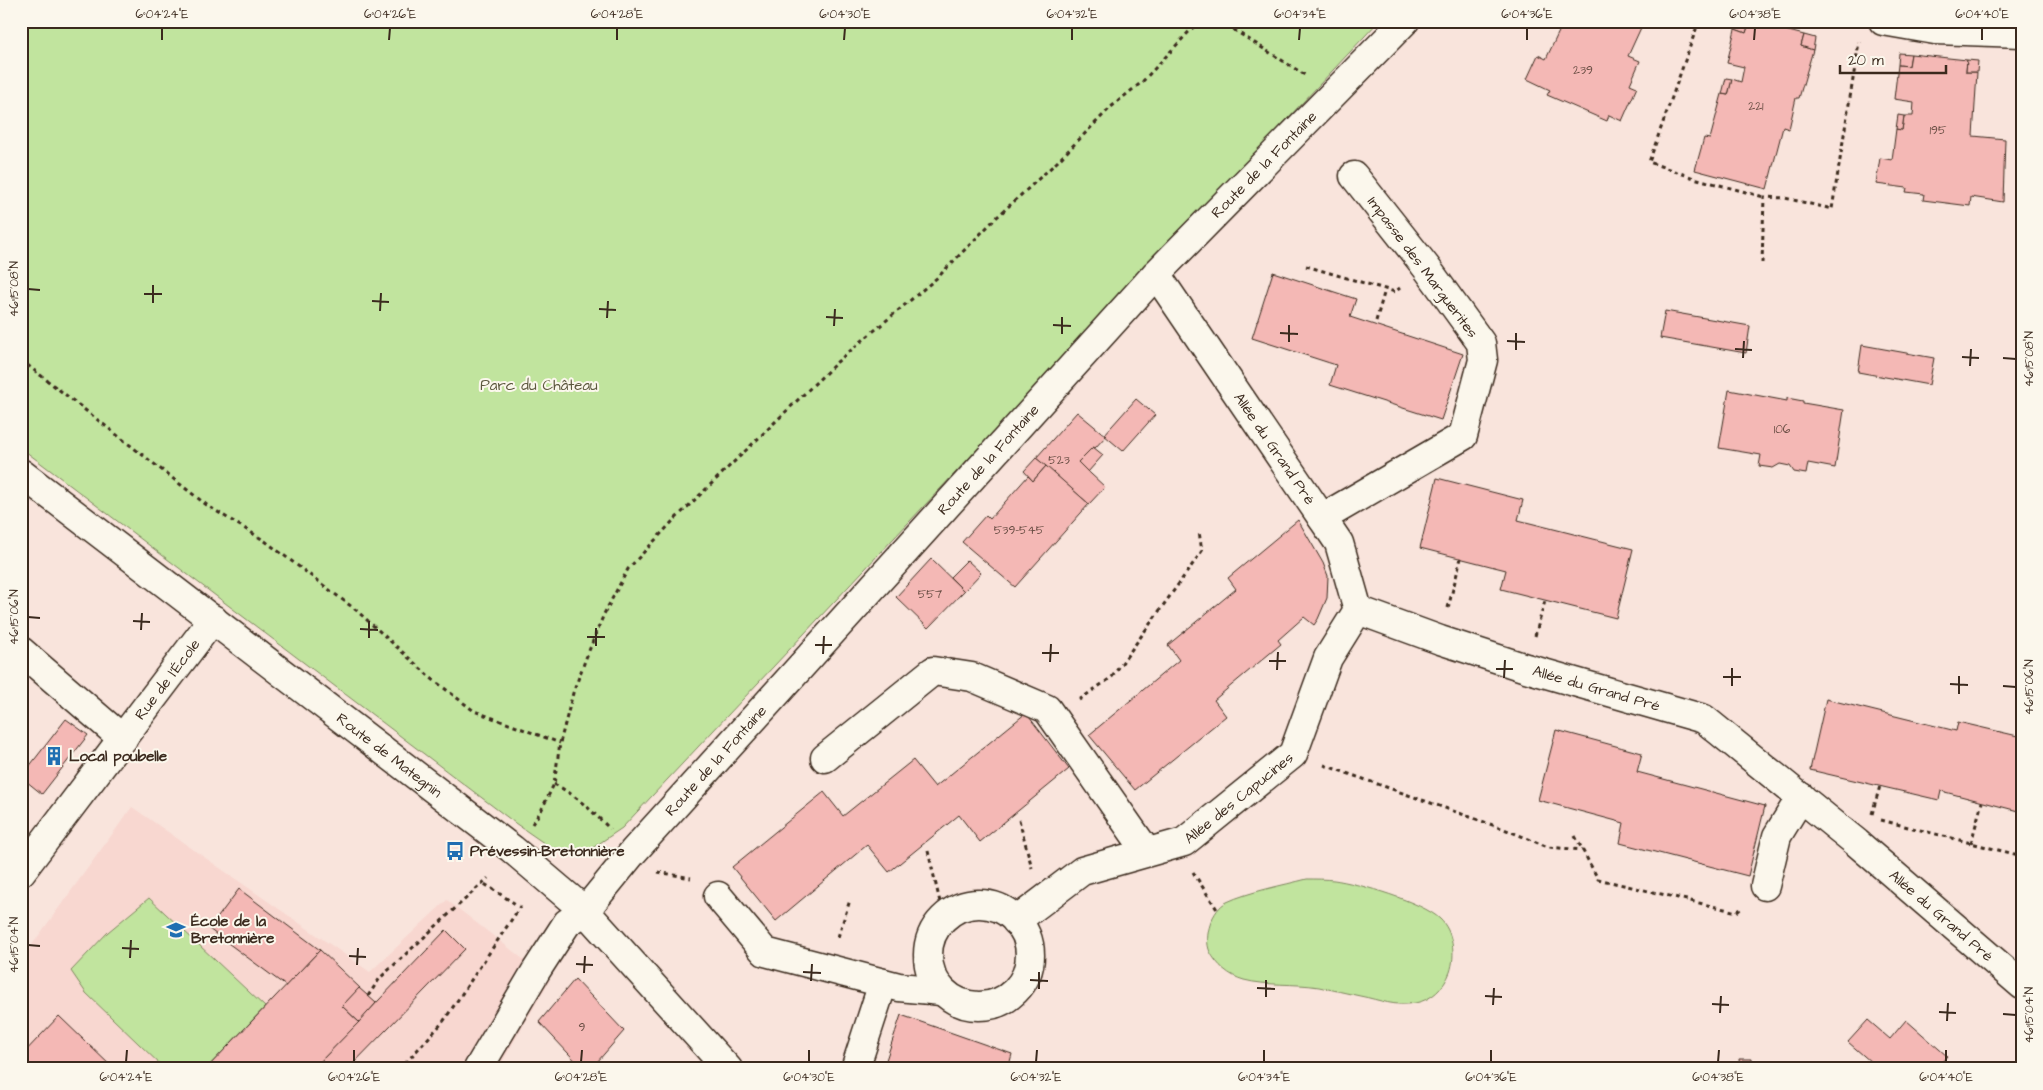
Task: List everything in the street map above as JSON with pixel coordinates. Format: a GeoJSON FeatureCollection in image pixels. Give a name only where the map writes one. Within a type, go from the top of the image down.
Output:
{"type":"FeatureCollection","features":[{"type":"Feature","properties":{"kind":"street","name":"Route de la Fontaine"},"geometry":{"type":"LineString","coordinates":[[478,1069],[536,971],[568,923],[585,911],[633,852],[1156,274],[1405,21]]}},
{"type":"Feature","properties":{"kind":"street"},"geometry":{"type":"LineString","coordinates":[[1883,21],[1935,30],[2022,34]]}},
{"type":"Feature","properties":{"kind":"street","name":"Impasse des Marguerites"},"geometry":{"type":"LineString","coordinates":[[1322,518],[1463,436],[1483,360],[1481,343],[1426,267],[1354,176]]}},
{"type":"Feature","properties":{"kind":"street","name":"Allée du Grand Pré"},"geometry":{"type":"LineString","coordinates":[[1156,274],[1339,543],[1358,610],[1440,640],[1526,668],[1704,719],[1857,843],[2022,984]]}},
{"type":"Feature","properties":{"kind":"street","name":"Route de Mategnin"},"geometry":{"type":"LineString","coordinates":[[21,473],[512,849],[585,911],[728,1069]]}},
{"type":"Feature","properties":{"kind":"street","name":"Allée des Capucines"},"geometry":{"type":"LineString","coordinates":[[1016,921],[1082,870],[1184,842],[1293,754],[1328,658],[1358,610]]}},
{"type":"Feature","properties":{"kind":"street","name":"Rue de l'École"},"geometry":{"type":"LineString","coordinates":[[21,872],[212,619]]}},
{"type":"Feature","properties":{"kind":"street"},"geometry":{"type":"LineString","coordinates":[[21,651],[123,739]]}},
{"type":"Feature","properties":{"kind":"street"},"geometry":{"type":"LineString","coordinates":[[825,758],[933,671],[972,677],[1047,709],[1147,852]]}},
{"type":"Feature","properties":{"kind":"street"},"geometry":{"type":"LineString","coordinates":[[1765,886],[1777,836],[1801,797]]}},
{"type":"Feature","properties":{"kind":"street"},"geometry":{"type":"LineString","coordinates":[[718,896],[765,952],[899,987],[940,991],[964,1004],[982,1006],[999,1002],[1014,993],[1021,984],[1028,967],[1030,950],[1024,932],[1016,921],[1002,910],[985,904],[967,906],[950,912],[937,925],[929,941],[928,963],[940,991]]}},
{"type":"Feature","properties":{"kind":"street"},"geometry":{"type":"LineString","coordinates":[[855,1069],[883,983]]}},
{"type":"Feature","properties":{"kind":"path"},"geometry":{"type":"LineString","coordinates":[[530,827],[541,811],[554,784],[560,742],[573,693],[586,658],[604,614],[628,569],[673,521],[837,362],[938,277],[997,217],[1058,162],[1111,107],[1143,81],[1199,21]]}},
{"type":"Feature","properties":{"kind":"path"},"geometry":{"type":"LineString","coordinates":[[1220,21],[1295,67],[1331,96]]}},
{"type":"Feature","properties":{"kind":"path"},"geometry":{"type":"LineString","coordinates":[[1699,21],[1650,162],[1694,178],[1764,197],[1785,198],[1832,209],[1859,41]]}},
{"type":"Feature","properties":{"kind":"path"},"geometry":{"type":"LineString","coordinates":[[1762,263],[1764,197]]}},
{"type":"Feature","properties":{"kind":"path"},"geometry":{"type":"LineString","coordinates":[[1306,266],[1395,292],[1426,267]]}},
{"type":"Feature","properties":{"kind":"path"},"geometry":{"type":"LineString","coordinates":[[1376,321],[1385,290]]}},
{"type":"Feature","properties":{"kind":"path"},"geometry":{"type":"LineString","coordinates":[[21,360],[208,506],[265,541],[356,610],[431,678],[474,711],[560,742]]}},
{"type":"Feature","properties":{"kind":"path"},"geometry":{"type":"LineString","coordinates":[[1054,719],[1112,677],[1202,551],[1199,532]]}},
{"type":"Feature","properties":{"kind":"path"},"geometry":{"type":"LineString","coordinates":[[1440,640],[1461,558]]}},
{"type":"Feature","properties":{"kind":"path"},"geometry":{"type":"LineString","coordinates":[[1293,754],[1504,829],[1548,847],[1583,850]]}},
{"type":"Feature","properties":{"kind":"path"},"geometry":{"type":"LineString","coordinates":[[554,784],[569,792],[610,829]]}},
{"type":"Feature","properties":{"kind":"path"},"geometry":{"type":"LineString","coordinates":[[1857,843],[1869,824],[1880,786]]}},
{"type":"Feature","properties":{"kind":"path"},"geometry":{"type":"LineString","coordinates":[[1971,842],[1982,802]]}},
{"type":"Feature","properties":{"kind":"path"},"geometry":{"type":"LineString","coordinates":[[1871,817],[2022,856]]}},
{"type":"Feature","properties":{"kind":"path"},"geometry":{"type":"LineString","coordinates":[[1019,820],[1033,871],[1046,898]]}},
{"type":"Feature","properties":{"kind":"path"},"geometry":{"type":"LineString","coordinates":[[1575,836],[1598,878],[1738,912],[1765,886]]}},
{"type":"Feature","properties":{"kind":"path"},"geometry":{"type":"LineString","coordinates":[[1175,844],[1218,911]]}},
{"type":"Feature","properties":{"kind":"path"},"geometry":{"type":"LineString","coordinates":[[928,851],[940,902],[950,912]]}},
{"type":"Feature","properties":{"kind":"path"},"geometry":{"type":"LineString","coordinates":[[652,869],[662,874],[709,881],[718,896]]}},
{"type":"Feature","properties":{"kind":"path"},"geometry":{"type":"LineString","coordinates":[[368,996],[380,978],[488,878]]}},
{"type":"Feature","properties":{"kind":"path"},"geometry":{"type":"LineString","coordinates":[[400,1069],[443,1022],[520,907],[483,883]]}},
{"type":"Feature","properties":{"kind":"path"},"geometry":{"type":"LineString","coordinates":[[828,968],[850,900]]}},
{"type":"Feature","properties":{"kind":"shaded area","name":"École de la Bretonnière"},"geometry":{"type":"Polygon","coordinates":[[[132,807],[370,972],[447,900],[550,980],[498,1069],[21,1069],[21,960],[132,807]]]}},
{"type":"Feature","properties":{"kind":"green space","name":"Parc du Château"},"geometry":{"type":"Polygon","coordinates":[[[21,21],[1379,21],[622,828],[588,851],[551,848],[515,823],[21,448],[21,21]]]}},
{"type":"Feature","properties":{"kind":"green space"},"geometry":{"type":"Polygon","coordinates":[[[1307,879],[1334,880],[1373,889],[1420,906],[1440,919],[1448,930],[1453,951],[1450,972],[1441,988],[1427,999],[1415,1003],[1394,1004],[1319,987],[1244,980],[1233,976],[1220,966],[1210,952],[1208,931],[1213,917],[1222,906],[1245,895],[1307,879]]]}},
{"type":"Feature","properties":{"kind":"green space"},"geometry":{"type":"Polygon","coordinates":[[[149,898],[265,1007],[206,1069],[165,1069],[86,993],[71,971],[108,932],[149,898]]]}},
{"type":"Feature","properties":{"kind":"building"},"geometry":{"type":"Polygon","coordinates":[[[1564,21],[1644,21],[1628,56],[1640,61],[1630,84],[1637,87],[1622,121],[1609,115],[1607,121],[1547,95],[1550,90],[1527,79],[1538,55],[1546,59],[1564,21]]]}},
{"type":"Feature","properties":{"kind":"building"},"geometry":{"type":"Polygon","coordinates":[[[1738,21],[1750,21],[1746,33],[1735,29],[1738,21]]]}},
{"type":"Feature","properties":{"kind":"building"},"geometry":{"type":"Polygon","coordinates":[[[1750,21],[1804,35],[1801,46],[1813,50],[1799,98],[1796,98],[1789,129],[1783,127],[1767,189],[1695,170],[1704,138],[1710,139],[1722,94],[1728,95],[1732,79],[1741,82],[1744,67],[1727,63],[1735,29],[1746,33],[1750,21]]]}},
{"type":"Feature","properties":{"kind":"building"},"geometry":{"type":"Polygon","coordinates":[[[1804,35],[1815,38],[1813,50],[1801,46],[1804,35]]]}},
{"type":"Feature","properties":{"kind":"building"},"geometry":{"type":"Polygon","coordinates":[[[1899,53],[1911,54],[1909,66],[1898,65],[1899,53]]]}},
{"type":"Feature","properties":{"kind":"building"},"geometry":{"type":"Polygon","coordinates":[[[1911,54],[1967,60],[1966,72],[1977,72],[1973,136],[2005,139],[2003,202],[1971,197],[1970,206],[1923,200],[1924,194],[1906,192],[1907,188],[1876,184],[1880,158],[1892,160],[1896,129],[1902,130],[1904,116],[1913,116],[1914,102],[1894,99],[1898,65],[1909,66],[1911,54]]]}},
{"type":"Feature","properties":{"kind":"building"},"geometry":{"type":"Polygon","coordinates":[[[1967,60],[1978,61],[1977,72],[1966,72],[1967,60]]]}},
{"type":"Feature","properties":{"kind":"building"},"geometry":{"type":"Polygon","coordinates":[[[1726,78],[1732,79],[1728,95],[1722,94],[1726,78]]]}},
{"type":"Feature","properties":{"kind":"building"},"geometry":{"type":"Polygon","coordinates":[[[1898,115],[1904,116],[1902,130],[1896,129],[1898,115]]]}},
{"type":"Feature","properties":{"kind":"building"},"geometry":{"type":"Polygon","coordinates":[[[1273,272],[1356,299],[1350,317],[1463,354],[1441,420],[1330,385],[1336,365],[1252,338],[1273,272]]]}},
{"type":"Feature","properties":{"kind":"building"},"geometry":{"type":"Polygon","coordinates":[[[1665,311],[1750,326],[1746,353],[1660,338],[1665,311]]]}},
{"type":"Feature","properties":{"kind":"building"},"geometry":{"type":"Polygon","coordinates":[[[1862,345],[1934,358],[1929,385],[1858,372],[1862,345]]]}},
{"type":"Feature","properties":{"kind":"building"},"geometry":{"type":"Polygon","coordinates":[[[1729,390],[1787,401],[1787,398],[1803,401],[1803,403],[1844,410],[1835,468],[1808,463],[1806,474],[1794,472],[1790,466],[1780,464],[1773,468],[1759,466],[1761,455],[1719,448],[1729,390]]]}},
{"type":"Feature","properties":{"kind":"building"},"geometry":{"type":"Polygon","coordinates":[[[1136,399],[1155,415],[1123,451],[1104,435],[1136,399]]]}},
{"type":"Feature","properties":{"kind":"building"},"geometry":{"type":"Polygon","coordinates":[[[1077,412],[1106,436],[1078,462],[1105,487],[1089,504],[1036,458],[1077,412]]]}},
{"type":"Feature","properties":{"kind":"building"},"geometry":{"type":"Polygon","coordinates":[[[1093,447],[1103,455],[1088,472],[1078,462],[1093,447]]]}},
{"type":"Feature","properties":{"kind":"building"},"geometry":{"type":"Polygon","coordinates":[[[1036,458],[1046,466],[1033,481],[1024,471],[1036,458]]]}},
{"type":"Feature","properties":{"kind":"building"},"geometry":{"type":"Polygon","coordinates":[[[1046,466],[1089,504],[1015,587],[962,542],[986,515],[990,519],[1028,476],[1033,481],[1046,466]]]}},
{"type":"Feature","properties":{"kind":"building"},"geometry":{"type":"Polygon","coordinates":[[[1437,478],[1523,500],[1518,520],[1633,549],[1616,618],[1501,589],[1506,570],[1420,548],[1437,478]]]}},
{"type":"Feature","properties":{"kind":"building"},"geometry":{"type":"Polygon","coordinates":[[[1298,520],[1323,563],[1328,576],[1327,598],[1318,619],[1314,625],[1304,617],[1278,640],[1281,644],[1214,700],[1226,716],[1135,790],[1089,735],[1179,660],[1168,645],[1236,589],[1228,578],[1298,520]]]}},
{"type":"Feature","properties":{"kind":"building"},"geometry":{"type":"Polygon","coordinates":[[[931,559],[964,591],[928,628],[896,597],[931,559]]]}},
{"type":"Feature","properties":{"kind":"building"},"geometry":{"type":"Polygon","coordinates":[[[967,560],[981,573],[964,591],[950,577],[967,560]]]}},
{"type":"Feature","properties":{"kind":"building"},"geometry":{"type":"Polygon","coordinates":[[[1826,699],[1956,731],[1958,722],[2022,737],[2022,812],[1941,791],[1939,800],[1810,770],[1826,699]]]}},
{"type":"Feature","properties":{"kind":"building"},"geometry":{"type":"Polygon","coordinates":[[[1026,713],[1069,769],[980,842],[959,815],[889,872],[867,845],[776,921],[732,867],[824,792],[843,816],[913,760],[935,787],[1026,713]]]}},
{"type":"Feature","properties":{"kind":"building","name":"Local poubelle"},"geometry":{"type":"Polygon","coordinates":[[[66,719],[88,735],[42,794],[21,777],[66,719]]]}},
{"type":"Feature","properties":{"kind":"building"},"geometry":{"type":"Polygon","coordinates":[[[1556,730],[1642,753],[1637,772],[1765,806],[1748,876],[1620,843],[1624,823],[1538,800],[1556,730]]]}},
{"type":"Feature","properties":{"kind":"building"},"geometry":{"type":"Polygon","coordinates":[[[239,889],[320,950],[286,986],[209,929],[239,889]]]}},
{"type":"Feature","properties":{"kind":"building"},"geometry":{"type":"Polygon","coordinates":[[[446,930],[465,949],[348,1069],[313,1069],[446,930]]]}},
{"type":"Feature","properties":{"kind":"building"},"geometry":{"type":"Polygon","coordinates":[[[320,950],[360,988],[342,1006],[359,1022],[313,1069],[206,1069],[320,950]]]}},
{"type":"Feature","properties":{"kind":"building"},"geometry":{"type":"Polygon","coordinates":[[[575,979],[624,1031],[591,1069],[583,1069],[539,1022],[575,979]]]}},
{"type":"Feature","properties":{"kind":"building"},"geometry":{"type":"Polygon","coordinates":[[[359,988],[376,1003],[359,1022],[342,1006],[359,988]]]}},
{"type":"Feature","properties":{"kind":"building"},"geometry":{"type":"Polygon","coordinates":[[[901,1015],[1012,1054],[1008,1069],[883,1069],[901,1015]]]}},
{"type":"Feature","properties":{"kind":"building"},"geometry":{"type":"Polygon","coordinates":[[[59,1016],[114,1069],[21,1069],[21,1056],[59,1016]]]}},
{"type":"Feature","properties":{"kind":"building"},"geometry":{"type":"Polygon","coordinates":[[[1868,1020],[1890,1039],[1906,1020],[1947,1056],[1936,1069],[1923,1069],[1920,1066],[1918,1069],[1879,1069],[1848,1042],[1868,1020]]]}},
{"type":"Feature","properties":{"kind":"building"},"geometry":{"type":"Polygon","coordinates":[[[1739,1059],[1752,1059],[1752,1067],[1756,1069],[1720,1069],[1740,1068],[1739,1059]]]}},
{"type":"Feature","properties":{"kind":"place","name":"Local poubelle"},"geometry":{"type":"Point","coordinates":[54,756]}},
{"type":"Feature","properties":{"kind":"place","name":"Prévessin-Bretonnière"},"geometry":{"type":"Point","coordinates":[455,851]}},
{"type":"Feature","properties":{"kind":"place","name":"École de la Bretonnière"},"geometry":{"type":"Point","coordinates":[176,930]}}]}
